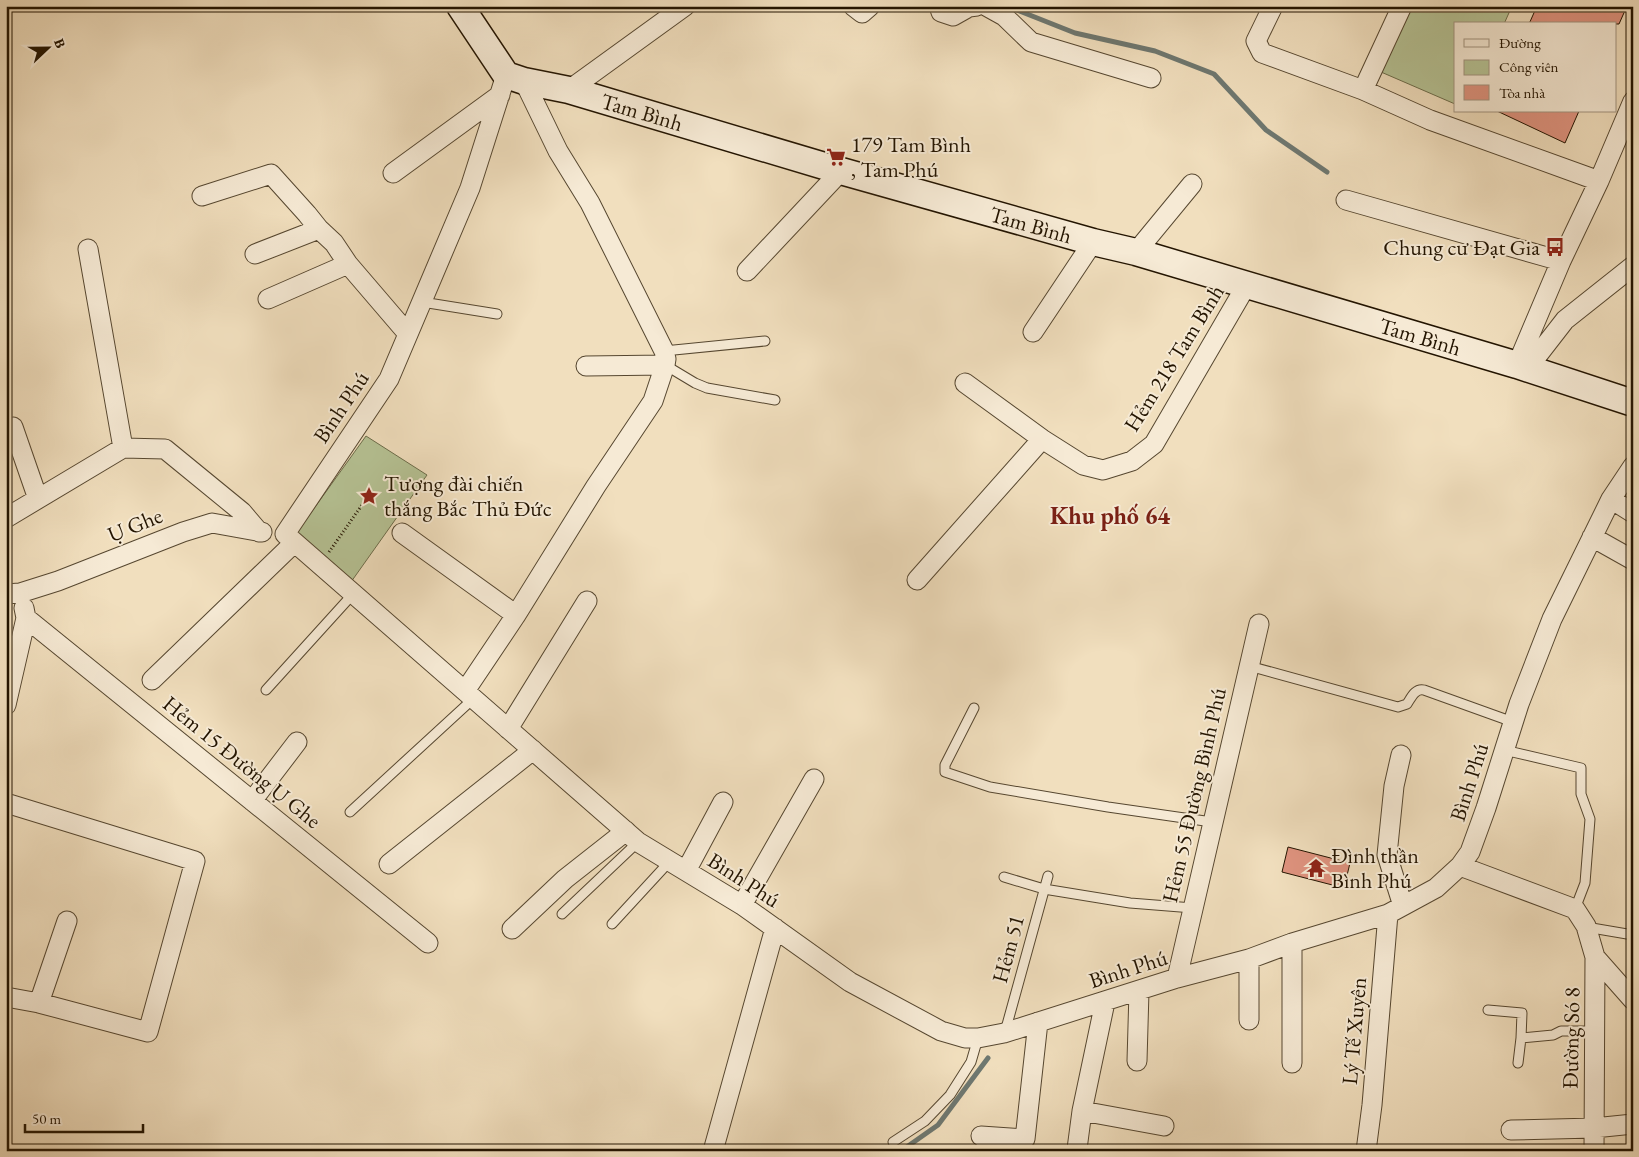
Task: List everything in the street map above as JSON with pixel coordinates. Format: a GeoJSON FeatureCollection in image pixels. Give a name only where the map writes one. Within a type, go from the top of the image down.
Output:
{"type":"FeatureCollection","features":[{"type":"Feature","properties":{"kind":"main road"},"geometry":{"type":"LineString","coordinates":[[460,6],[510,84]]}},
{"type":"Feature","properties":{"kind":"main road","name":"Tam Bình"},"geometry":{"type":"LineString","coordinates":[[510,84],[569,90],[841,171],[1093,242],[1136,252],[1522,367],[1633,403]]}},
{"type":"Feature","properties":{"kind":"street"},"geometry":{"type":"LineString","coordinates":[[569,90],[684,6]]}},
{"type":"Feature","properties":{"kind":"street"},"geometry":{"type":"LineString","coordinates":[[853,6],[862,13],[870,6]]}},
{"type":"Feature","properties":{"kind":"street"},"geometry":{"type":"LineString","coordinates":[[938,6],[941,12],[953,16],[969,7],[977,6]]}},
{"type":"Feature","properties":{"kind":"street"},"geometry":{"type":"LineString","coordinates":[[986,6],[1004,16],[1031,42],[1151,78]]}},
{"type":"Feature","properties":{"kind":"street"},"geometry":{"type":"LineString","coordinates":[[1273,6],[1256,41],[1262,53],[1363,90],[1430,120],[1599,181]]}},
{"type":"Feature","properties":{"kind":"street"},"geometry":{"type":"LineString","coordinates":[[1363,90],[1402,6]]}},
{"type":"Feature","properties":{"kind":"street"},"geometry":{"type":"LineString","coordinates":[[393,173],[510,84],[558,151],[590,202],[665,358],[653,402],[596,486],[469,695]]}},
{"type":"Feature","properties":{"kind":"street","name":"Bình Phú"},"geometry":{"type":"LineString","coordinates":[[510,84],[470,188],[389,378],[290,538],[632,837],[742,905],[850,982],[941,1031],[965,1038],[978,1038],[1004,1033],[1177,978],[1249,959],[1395,910],[1436,888],[1460,866],[1470,852],[1513,722],[1552,620],[1611,499],[1633,466]]}},
{"type":"Feature","properties":{"kind":"street"},"geometry":{"type":"LineString","coordinates":[[1522,367],[1561,261],[1599,181],[1633,101]]}},
{"type":"Feature","properties":{"kind":"street"},"geometry":{"type":"LineString","coordinates":[[747,271],[841,171]]}},
{"type":"Feature","properties":{"kind":"street"},"geometry":{"type":"LineString","coordinates":[[202,196],[271,174],[319,229],[334,243],[348,264],[408,334]]}},
{"type":"Feature","properties":{"kind":"street"},"geometry":{"type":"LineString","coordinates":[[1136,252],[1192,184]]}},
{"type":"Feature","properties":{"kind":"street"},"geometry":{"type":"LineString","coordinates":[[1346,200],[1561,261]]}},
{"type":"Feature","properties":{"kind":"street"},"geometry":{"type":"LineString","coordinates":[[255,254],[319,229]]}},
{"type":"Feature","properties":{"kind":"street"},"geometry":{"type":"LineString","coordinates":[[1033,332],[1093,242]]}},
{"type":"Feature","properties":{"kind":"street"},"geometry":{"type":"LineString","coordinates":[[88,249],[123,448]]}},
{"type":"Feature","properties":{"kind":"street"},"geometry":{"type":"LineString","coordinates":[[268,299],[348,264]]}},
{"type":"Feature","properties":{"kind":"street"},"geometry":{"type":"LineString","coordinates":[[1522,367],[1565,320],[1633,266]]}},
{"type":"Feature","properties":{"kind":"street","name":"Hẻm 218 Tam Bình"},"geometry":{"type":"LineString","coordinates":[[965,384],[1083,466],[1103,470],[1132,461],[1154,444],[1246,286]]}},
{"type":"Feature","properties":{"kind":"street"},"geometry":{"type":"LineString","coordinates":[[586,366],[665,358]]}},
{"type":"Feature","properties":{"kind":"street"},"geometry":{"type":"LineString","coordinates":[[13,427],[38,499]]}},
{"type":"Feature","properties":{"kind":"street"},"geometry":{"type":"LineString","coordinates":[[917,580],[1042,439]]}},
{"type":"Feature","properties":{"kind":"street"},"geometry":{"type":"LineString","coordinates":[[6,518],[123,448],[166,449],[242,512],[259,532]]}},
{"type":"Feature","properties":{"kind":"street"},"geometry":{"type":"LineString","coordinates":[[1611,499],[1633,513]]}},
{"type":"Feature","properties":{"kind":"street","name":"Ụ Ghe"},"geometry":{"type":"LineString","coordinates":[[13,594],[58,581],[212,523],[290,538]]}},
{"type":"Feature","properties":{"kind":"street"},"geometry":{"type":"LineString","coordinates":[[402,533],[516,615]]}},
{"type":"Feature","properties":{"kind":"street"},"geometry":{"type":"LineString","coordinates":[[1592,537],[1633,560]]}},
{"type":"Feature","properties":{"kind":"street"},"geometry":{"type":"LineString","coordinates":[[152,680],[290,538]]}},
{"type":"Feature","properties":{"kind":"street"},"geometry":{"type":"LineString","coordinates":[[6,704],[26,618],[13,594]]}},
{"type":"Feature","properties":{"kind":"street"},"geometry":{"type":"LineString","coordinates":[[508,729],[587,600]]}},
{"type":"Feature","properties":{"kind":"street","name":"Hẻm 15 Đường Ụ Ghe"},"geometry":{"type":"LineString","coordinates":[[26,618],[428,943]]}},
{"type":"Feature","properties":{"kind":"street","name":"Hẻm 55 Đường Bình Phú"},"geometry":{"type":"LineString","coordinates":[[1177,978],[1258,624]]}},
{"type":"Feature","properties":{"kind":"street"},"geometry":{"type":"LineString","coordinates":[[252,801],[297,742]]}},
{"type":"Feature","properties":{"kind":"street"},"geometry":{"type":"LineString","coordinates":[[389,864],[533,750]]}},
{"type":"Feature","properties":{"kind":"street"},"geometry":{"type":"LineString","coordinates":[[1395,910],[1387,855],[1394,786],[1401,754]]}},
{"type":"Feature","properties":{"kind":"street"},"geometry":{"type":"LineString","coordinates":[[742,905],[814,779]]}},
{"type":"Feature","properties":{"kind":"street"},"geometry":{"type":"LineString","coordinates":[[678,866],[723,802]]}},
{"type":"Feature","properties":{"kind":"street"},"geometry":{"type":"LineString","coordinates":[[6,803],[195,860],[148,1032],[39,1003],[6,997]]}},
{"type":"Feature","properties":{"kind":"street"},"geometry":{"type":"LineString","coordinates":[[512,929],[565,879],[632,837]]}},
{"type":"Feature","properties":{"kind":"street"},"geometry":{"type":"LineString","coordinates":[[1460,866],[1575,910]]}},
{"type":"Feature","properties":{"kind":"street","name":"Lý Tế Xuyên"},"geometry":{"type":"LineString","coordinates":[[1366,1151],[1395,910]]}},
{"type":"Feature","properties":{"kind":"street","name":"Đường Só 8"},"geometry":{"type":"LineString","coordinates":[[1575,910],[1586,926],[1596,957],[1594,1151]]}},
{"type":"Feature","properties":{"kind":"street"},"geometry":{"type":"LineString","coordinates":[[39,1003],[66,922]]}},
{"type":"Feature","properties":{"kind":"street"},"geometry":{"type":"LineString","coordinates":[[713,1151],[774,928]]}},
{"type":"Feature","properties":{"kind":"street"},"geometry":{"type":"LineString","coordinates":[[1292,944],[1292,1062]]}},
{"type":"Feature","properties":{"kind":"street"},"geometry":{"type":"LineString","coordinates":[[1596,957],[1633,1000]]}},
{"type":"Feature","properties":{"kind":"street"},"geometry":{"type":"LineString","coordinates":[[1249,959],[1249,1020]]}},
{"type":"Feature","properties":{"kind":"street"},"geometry":{"type":"LineString","coordinates":[[1137,1061],[1139,991]]}},
{"type":"Feature","properties":{"kind":"street"},"geometry":{"type":"LineString","coordinates":[[1077,1149],[1082,1111],[1105,1002]]}},
{"type":"Feature","properties":{"kind":"street"},"geometry":{"type":"LineString","coordinates":[[981,1136],[1025,1139],[1038,1022]]}},
{"type":"Feature","properties":{"kind":"street"},"geometry":{"type":"LineString","coordinates":[[1082,1111],[1164,1126]]}},
{"type":"Feature","properties":{"kind":"street"},"geometry":{"type":"LineString","coordinates":[[1512,1130],[1594,1128],[1633,1124]]}},
{"type":"Feature","properties":{"kind":"lane"},"geometry":{"type":"LineString","coordinates":[[422,302],[497,314]]}},
{"type":"Feature","properties":{"kind":"lane"},"geometry":{"type":"LineString","coordinates":[[665,358],[765,341]]}},
{"type":"Feature","properties":{"kind":"lane"},"geometry":{"type":"LineString","coordinates":[[665,358],[695,383],[707,388],[775,400]]}},
{"type":"Feature","properties":{"kind":"lane"},"geometry":{"type":"LineString","coordinates":[[266,690],[353,594]]}},
{"type":"Feature","properties":{"kind":"lane"},"geometry":{"type":"LineString","coordinates":[[1249,666],[1403,707],[1420,689],[1513,722]]}},
{"type":"Feature","properties":{"kind":"lane"},"geometry":{"type":"LineString","coordinates":[[350,812],[469,695]]}},
{"type":"Feature","properties":{"kind":"lane"},"geometry":{"type":"LineString","coordinates":[[974,708],[945,765],[945,772],[990,788],[1212,822]]}},
{"type":"Feature","properties":{"kind":"lane"},"geometry":{"type":"LineString","coordinates":[[1504,750],[1580,768],[1582,794],[1590,819],[1585,883],[1575,910]]}},
{"type":"Feature","properties":{"kind":"lane"},"geometry":{"type":"LineString","coordinates":[[562,914],[632,837]]}},
{"type":"Feature","properties":{"kind":"lane"},"geometry":{"type":"LineString","coordinates":[[612,924],[678,866]]}},
{"type":"Feature","properties":{"kind":"lane","name":"Hẻm 51"},"geometry":{"type":"LineString","coordinates":[[1004,1033],[1048,876]]}},
{"type":"Feature","properties":{"kind":"lane"},"geometry":{"type":"LineString","coordinates":[[1004,877],[1044,889],[1130,903],[1193,908]]}},
{"type":"Feature","properties":{"kind":"lane"},"geometry":{"type":"LineString","coordinates":[[1586,926],[1633,935]]}},
{"type":"Feature","properties":{"kind":"lane"},"geometry":{"type":"LineString","coordinates":[[1488,1010],[1522,1013],[1518,1063]]}},
{"type":"Feature","properties":{"kind":"lane"},"geometry":{"type":"LineString","coordinates":[[1521,1038],[1553,1036],[1561,1031],[1595,1031]]}},
{"type":"Feature","properties":{"kind":"lane"},"geometry":{"type":"LineString","coordinates":[[893,1142],[925,1121],[950,1095],[971,1062],[978,1038]]}},
{"type":"Feature","properties":{"kind":"path"},"geometry":{"type":"LineString","coordinates":[[319,565],[362,506]]}},
{"type":"Feature","properties":{"kind":"green space"},"geometry":{"type":"Polygon","coordinates":[[[1409,6],[1512,6],[1505,22],[1454,22],[1454,104],[1381,72],[1409,6]]]}},
{"type":"Feature","properties":{"kind":"green space"},"geometry":{"type":"Polygon","coordinates":[[[366,436],[427,475],[351,582],[299,538],[297,532],[366,436]]]}},
{"type":"Feature","properties":{"kind":"building"},"geometry":{"type":"Polygon","coordinates":[[[1537,6],[1627,6],[1619,24],[1616,24],[1616,22],[1530,22],[1537,6]]]}},
{"type":"Feature","properties":{"kind":"building"},"geometry":{"type":"Polygon","coordinates":[[[1499,112],[1579,112],[1565,143],[1499,112]]]}},
{"type":"Feature","properties":{"kind":"building","name":"Đình thần Bình Phú"},"geometry":{"type":"Polygon","coordinates":[[[1288,847],[1350,863],[1344,888],[1282,872],[1288,847]]]}},
{"type":"Feature","properties":{"kind":"waterway"},"geometry":{"type":"LineString","coordinates":[[1007,6],[1075,33],[1155,51],[1214,74],[1266,130],[1327,172]]}},
{"type":"Feature","properties":{"kind":"waterway"},"geometry":{"type":"LineString","coordinates":[[901,1151],[938,1125],[988,1058]]}},
{"type":"Feature","properties":{"kind":"place","name":"179 Tam Bình , Tam Phú"},"geometry":{"type":"Point","coordinates":[836,157]}},
{"type":"Feature","properties":{"kind":"place","name":"Chung cư Đạt Gia"},"geometry":{"type":"Point","coordinates":[1555,247]}},
{"type":"Feature","properties":{"kind":"place","name":"Tượng đài chiến thắng Bắc Thủ Đức"},"geometry":{"type":"Point","coordinates":[369,496]}},
{"type":"Feature","properties":{"kind":"place","name":"Đình thần Bình Phú"},"geometry":{"type":"Point","coordinates":[1316,868]}},
{"type":"Feature","properties":{"kind":"district","name":"Khu phố 64"},"geometry":{"type":"Point","coordinates":[1110,515]}}]}
